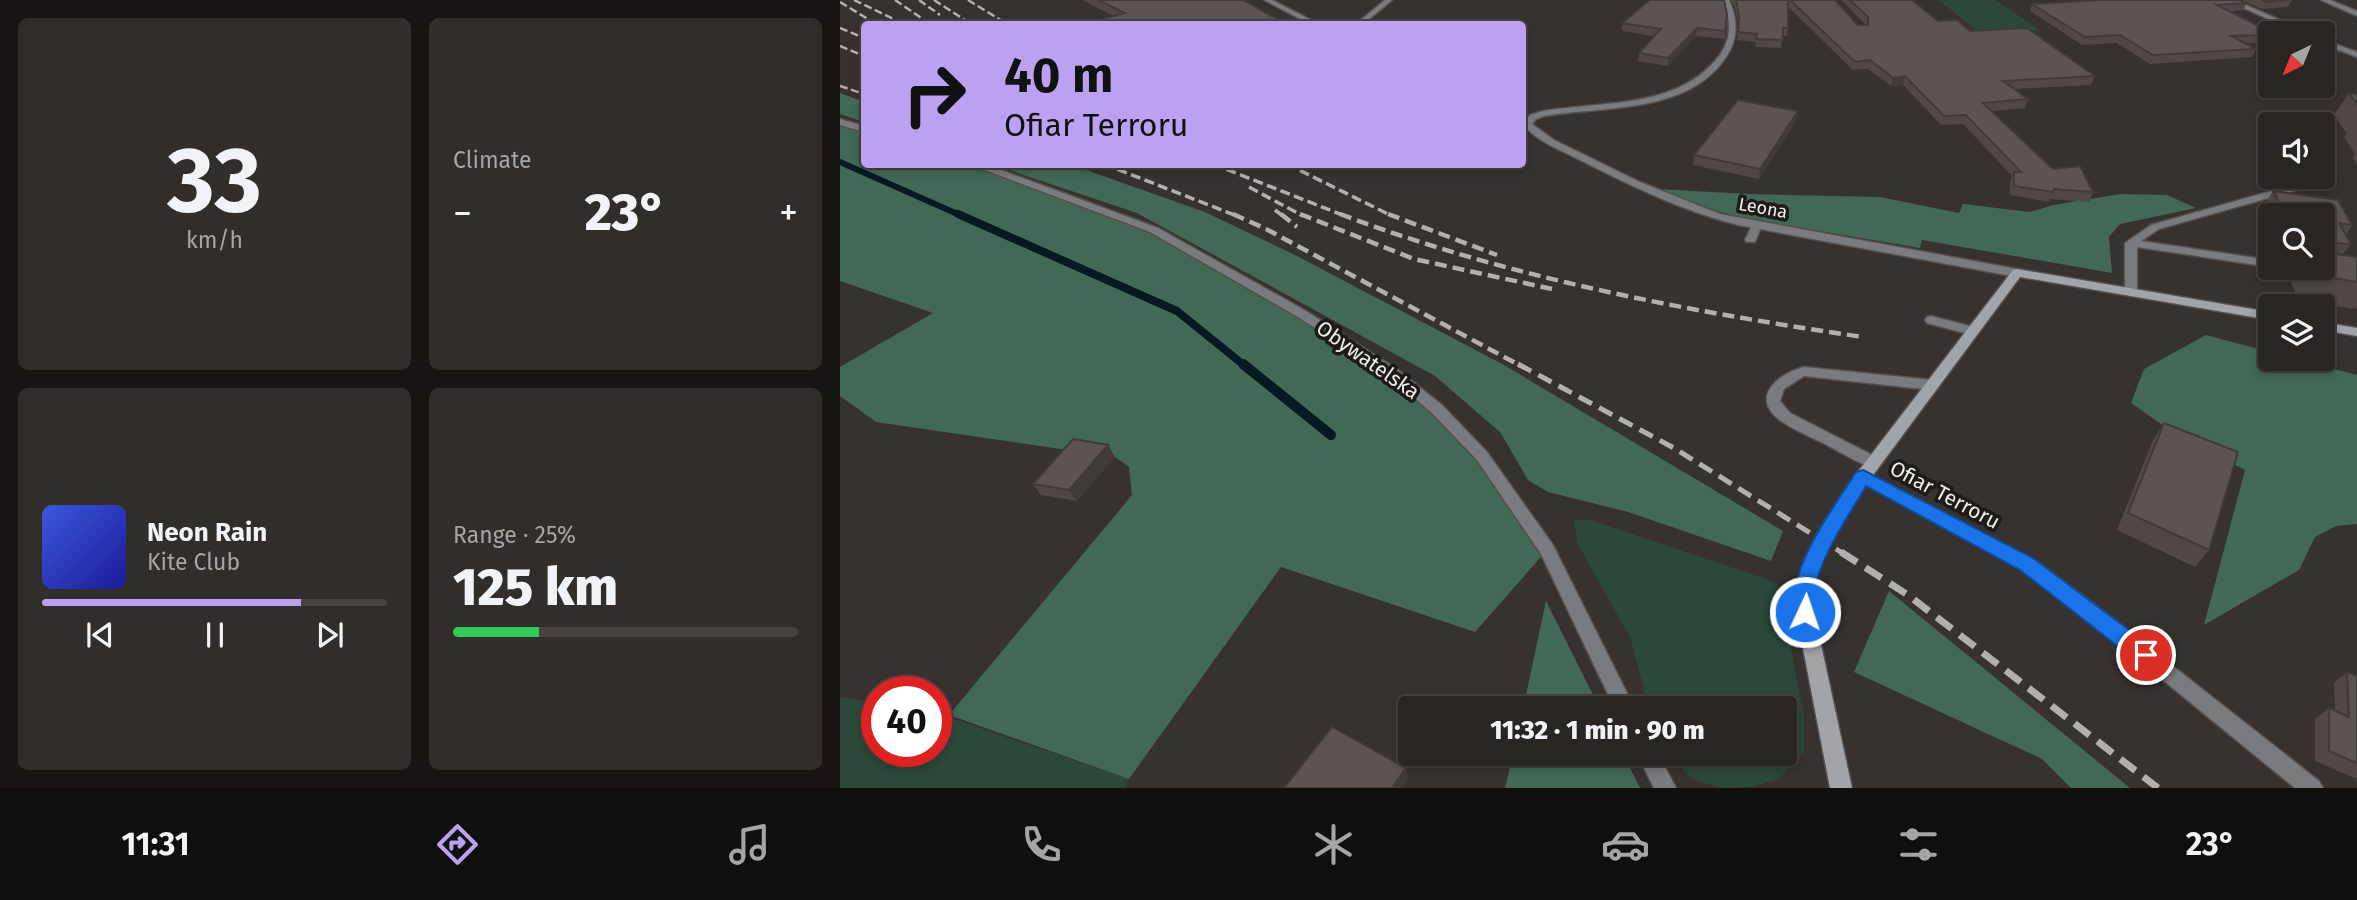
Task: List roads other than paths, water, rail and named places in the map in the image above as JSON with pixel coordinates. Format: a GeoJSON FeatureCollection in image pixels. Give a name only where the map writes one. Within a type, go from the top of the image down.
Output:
{"type":"FeatureCollection","features":[{"type":"Feature","properties":{"kind":"street"},"geometry":{"type":"LineString","coordinates":[[1267,0],[1309,21]]}},
{"type":"Feature","properties":{"kind":"street"},"geometry":{"type":"LineString","coordinates":[[1363,21],[1389,0]]}},
{"type":"Feature","properties":{"kind":"street"},"geometry":{"type":"LineString","coordinates":[[1526,122],[1533,117],[1558,110],[1669,96],[1699,83],[1720,64],[1733,35],[1734,22],[1726,0]]}},
{"type":"Feature","properties":{"kind":"street"},"geometry":{"type":"LineString","coordinates":[[2229,0],[2277,21]]}},
{"type":"Feature","properties":{"kind":"street"},"geometry":{"type":"LineString","coordinates":[[2324,0],[2357,14]]}},
{"type":"Feature","properties":{"kind":"street"},"geometry":{"type":"LineString","coordinates":[[2335,46],[2357,55]]}},
{"type":"Feature","properties":{"kind":"street"},"geometry":{"type":"LineString","coordinates":[[841,123],[861,129]]}},
{"type":"Feature","properties":{"kind":"street","name":"Leona"},"geometry":{"type":"LineString","coordinates":[[1526,124],[1543,137],[1678,205],[1720,218],[2017,273]]}},
{"type":"Feature","properties":{"kind":"street","name":"Obywatelska"},"geometry":{"type":"LineString","coordinates":[[985,168],[1154,230],[1302,314],[1394,373],[1437,409],[1482,456],[1529,522],[1547,550],[1619,696]]}},
{"type":"Feature","properties":{"kind":"street"},"geometry":{"type":"LineString","coordinates":[[2131,243],[2155,227],[2289,189]]}},
{"type":"Feature","properties":{"kind":"street"},"geometry":{"type":"LineString","coordinates":[[1751,240],[1757,225]]}},
{"type":"Feature","properties":{"kind":"street"},"geometry":{"type":"LineString","coordinates":[[2131,243],[2258,262]]}},
{"type":"Feature","properties":{"kind":"street"},"geometry":{"type":"LineString","coordinates":[[2131,243],[2131,292]]}},
{"type":"Feature","properties":{"kind":"street"},"geometry":{"type":"LineString","coordinates":[[2017,273],[2258,314]]}},
{"type":"Feature","properties":{"kind":"street","name":"Ofiar Terroru"},"geometry":{"type":"LineString","coordinates":[[2017,273],[1868,470],[2026,564],[2083,605],[2312,788]]}},
{"type":"Feature","properties":{"kind":"street"},"geometry":{"type":"LineString","coordinates":[[1931,320],[1972,331]]}},
{"type":"Feature","properties":{"kind":"street"},"geometry":{"type":"LineString","coordinates":[[2335,328],[2357,332]]}},
{"type":"Feature","properties":{"kind":"street"},"geometry":{"type":"LineString","coordinates":[[1841,788],[1805,612],[1806,584],[1823,539],[1868,470],[1786,418],[1773,402],[1776,389],[1788,377],[1804,371],[1932,384]]}},
{"type":"Feature","properties":{"kind":"street"},"geometry":{"type":"LineString","coordinates":[[1653,766],[1665,788]]}},
{"type":"Feature","properties":{"kind":"waterway"},"geometry":{"type":"LineString","coordinates":[[840,162],[962,216]]}},
{"type":"Feature","properties":{"kind":"waterway"},"geometry":{"type":"LineString","coordinates":[[958,214],[1177,311],[1245,366]]}},
{"type":"Feature","properties":{"kind":"waterway"},"geometry":{"type":"LineString","coordinates":[[1243,364],[1331,435]]}},
{"type":"Feature","properties":{"kind":"railway"},"geometry":{"type":"LineString","coordinates":[[854,0],[898,21]]}},
{"type":"Feature","properties":{"kind":"railway"},"geometry":{"type":"LineString","coordinates":[[895,0],[926,21]]}},
{"type":"Feature","properties":{"kind":"railway"},"geometry":{"type":"LineString","coordinates":[[919,0],[940,15]]}},
{"type":"Feature","properties":{"kind":"railway"},"geometry":{"type":"LineString","coordinates":[[934,0],[966,21]]}},
{"type":"Feature","properties":{"kind":"railway"},"geometry":{"type":"LineString","coordinates":[[968,0],[1002,21]]}},
{"type":"Feature","properties":{"kind":"railway"},"geometry":{"type":"LineString","coordinates":[[840,2],[871,21]]}},
{"type":"Feature","properties":{"kind":"railway"},"geometry":{"type":"LineString","coordinates":[[840,28],[861,37]]}},
{"type":"Feature","properties":{"kind":"railway"},"geometry":{"type":"LineString","coordinates":[[840,46],[861,55]]}},
{"type":"Feature","properties":{"kind":"railway"},"geometry":{"type":"LineString","coordinates":[[840,86],[861,93]]}},
{"type":"Feature","properties":{"kind":"railway"},"geometry":{"type":"LineString","coordinates":[[1114,168],[1237,216]]}},
{"type":"Feature","properties":{"kind":"railway"},"geometry":{"type":"LineString","coordinates":[[1223,168],[1345,216]]}},
{"type":"Feature","properties":{"kind":"railway"},"geometry":{"type":"LineString","coordinates":[[1295,168],[1392,216]]}},
{"type":"Feature","properties":{"kind":"railway"},"geometry":{"type":"LineString","coordinates":[[1249,187],[1303,216]]}},
{"type":"Feature","properties":{"kind":"railway"},"geometry":{"type":"LineString","coordinates":[[1275,210],[1283,216]]}},
{"type":"Feature","properties":{"kind":"railway"},"geometry":{"type":"LineString","coordinates":[[1233,214],[1266,229],[1521,366]]}},
{"type":"Feature","properties":{"kind":"railway"},"geometry":{"type":"LineString","coordinates":[[1281,214],[1297,227]]}},
{"type":"Feature","properties":{"kind":"railway"},"geometry":{"type":"LineString","coordinates":[[1300,214],[1414,259],[1552,289]]}},
{"type":"Feature","properties":{"kind":"railway"},"geometry":{"type":"LineString","coordinates":[[1340,214],[1468,257],[1598,290],[1730,316],[1863,337]]}},
{"type":"Feature","properties":{"kind":"railway"},"geometry":{"type":"LineString","coordinates":[[1388,214],[1497,255]]}},
{"type":"Feature","properties":{"kind":"railway"},"geometry":{"type":"LineString","coordinates":[[1518,364],[1674,448],[1844,554]]}},
{"type":"Feature","properties":{"kind":"railway"},"geometry":{"type":"LineString","coordinates":[[1841,552],[1908,595],[2158,788]]}}]}
